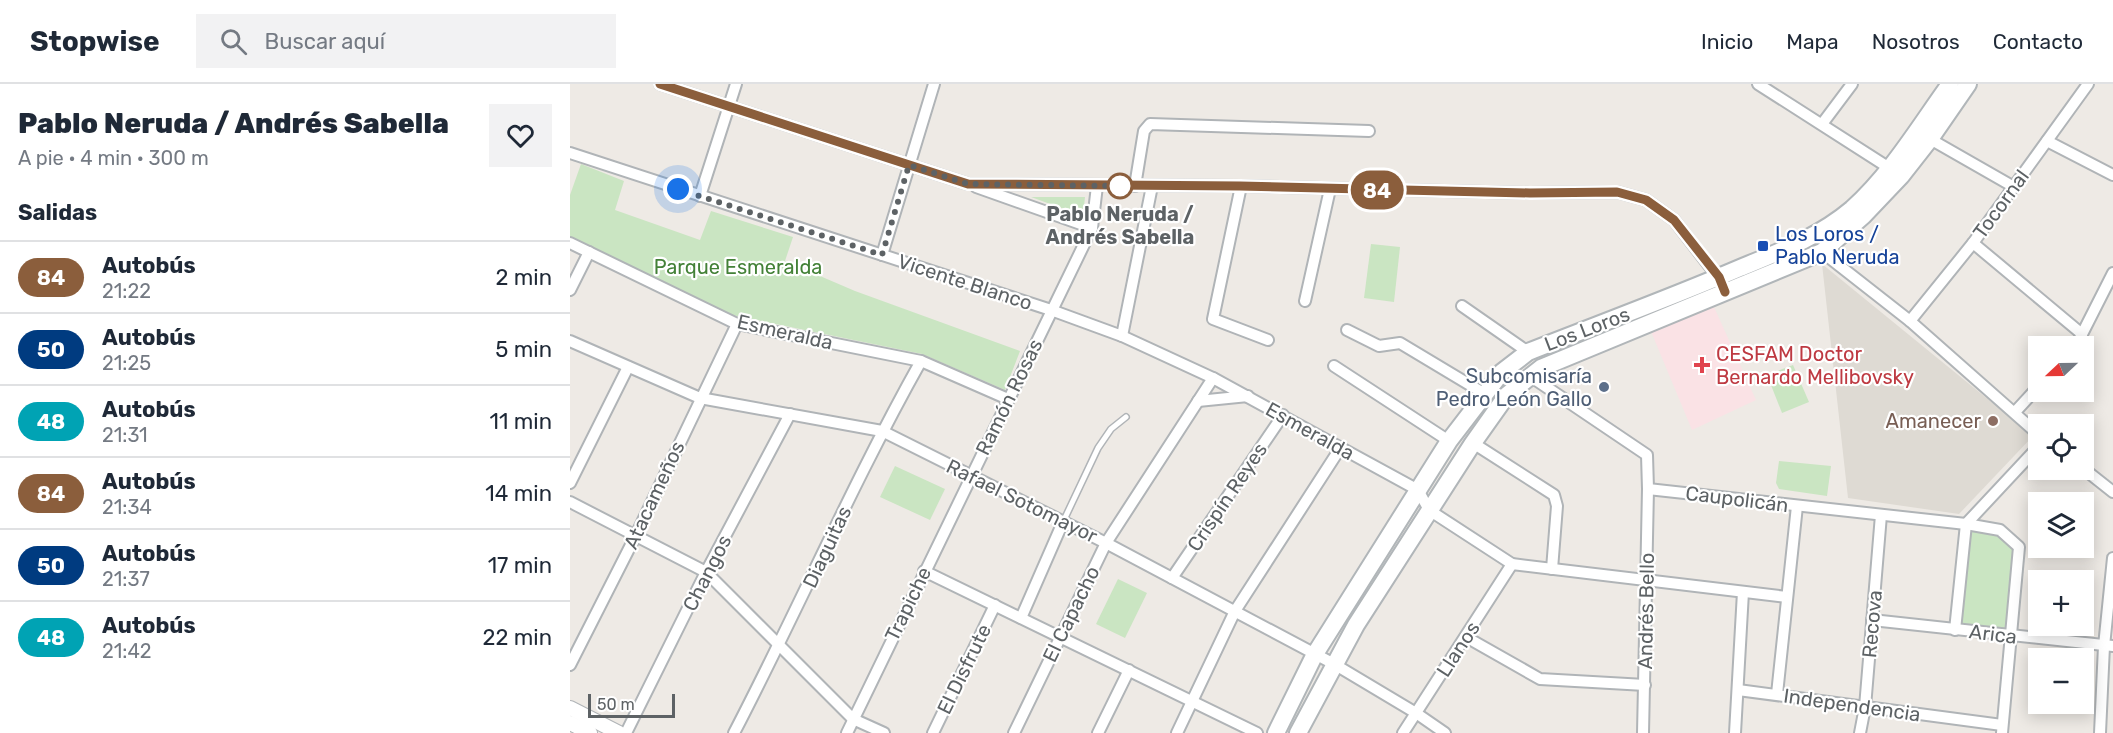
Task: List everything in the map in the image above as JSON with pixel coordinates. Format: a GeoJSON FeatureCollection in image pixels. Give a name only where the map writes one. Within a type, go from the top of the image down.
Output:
{"type":"FeatureCollection","features":[{"type":"Feature","properties":{"kind":"main road","name":"Los Loros"},"geometry":{"type":"LineString","coordinates":[[1276,733],[1315,654],[1449,441],[1502,372],[1528,352],[1822,252],[1863,216],[1896,172],[1950,84]]}},
{"type":"Feature","properties":{"kind":"main road","name":"Los Loros"},"geometry":{"type":"LineString","coordinates":[[1298,733],[1356,625],[1429,510],[1507,395],[1541,368],[1722,285],[1819,232],[1896,172],[1930,139],[1968,84]]}},
{"type":"Feature","properties":{"kind":"street"},"geometry":{"type":"LineString","coordinates":[[660,84],[968,184],[1092,228]]}},
{"type":"Feature","properties":{"kind":"street"},"geometry":{"type":"LineString","coordinates":[[700,196],[736,84]]}},
{"type":"Feature","properties":{"kind":"street"},"geometry":{"type":"LineString","coordinates":[[882,255],[934,84]]}},
{"type":"Feature","properties":{"kind":"street"},"geometry":{"type":"LineString","coordinates":[[1758,84],[1896,172]]}},
{"type":"Feature","properties":{"kind":"street"},"geometry":{"type":"LineString","coordinates":[[1822,124],[1852,84]]}},
{"type":"Feature","properties":{"kind":"street","name":"Tocornal"},"geometry":{"type":"LineString","coordinates":[[1910,321],[1973,243],[2088,84]]}},
{"type":"Feature","properties":{"kind":"street"},"geometry":{"type":"LineString","coordinates":[[1135,186],[1144,131],[1150,124],[1369,131]]}},
{"type":"Feature","properties":{"kind":"street"},"geometry":{"type":"LineString","coordinates":[[1930,139],[2014,187]]}},
{"type":"Feature","properties":{"kind":"street"},"geometry":{"type":"LineString","coordinates":[[2047,141],[2113,175]]}},
{"type":"Feature","properties":{"kind":"street","name":"Vicente Blanco"},"geometry":{"type":"LineString","coordinates":[[570,153],[1051,310]]}},
{"type":"Feature","properties":{"kind":"street"},"geometry":{"type":"LineString","coordinates":[[968,184],[1240,186],[1530,193],[1617,192],[1646,200],[1674,220],[1722,285]]}},
{"type":"Feature","properties":{"kind":"street","name":"Ramón Rosas"},"geometry":{"type":"LineString","coordinates":[[971,476],[1092,228],[1097,186]]}},
{"type":"Feature","properties":{"kind":"street"},"geometry":{"type":"LineString","coordinates":[[1122,336],[1152,186]]}},
{"type":"Feature","properties":{"kind":"street"},"geometry":{"type":"LineString","coordinates":[[1240,186],[1213,319],[1268,340]]}},
{"type":"Feature","properties":{"kind":"street"},"geometry":{"type":"LineString","coordinates":[[1305,300],[1330,189]]}},
{"type":"Feature","properties":{"kind":"street","name":"Esmeralda"},"geometry":{"type":"LineString","coordinates":[[570,243],[737,324],[921,362],[1008,399]]}},
{"type":"Feature","properties":{"kind":"street"},"geometry":{"type":"LineString","coordinates":[[1973,243],[2082,334],[2113,273]]}},
{"type":"Feature","properties":{"kind":"street"},"geometry":{"type":"LineString","coordinates":[[570,290],[589,252]]}},
{"type":"Feature","properties":{"kind":"street"},"geometry":{"type":"LineString","coordinates":[[1822,252],[1910,321],[2028,424]]}},
{"type":"Feature","properties":{"kind":"street"},"geometry":{"type":"LineString","coordinates":[[1462,306],[1528,352]]}},
{"type":"Feature","properties":{"kind":"street","name":"Esmeralda"},"geometry":{"type":"LineString","coordinates":[[1051,310],[1122,336],[1213,378],[1418,490]]}},
{"type":"Feature","properties":{"kind":"street","name":"Atacameños"},"geometry":{"type":"LineString","coordinates":[[570,665],[636,535],[737,324]]}},
{"type":"Feature","properties":{"kind":"street"},"geometry":{"type":"LineString","coordinates":[[1347,330],[1379,346],[1400,342],[1485,394]]}},
{"type":"Feature","properties":{"kind":"street","name":"Rafael Sotomayor"},"geometry":{"type":"LineString","coordinates":[[570,341],[700,398],[882,431],[1106,543],[1334,664],[1445,733]]}},
{"type":"Feature","properties":{"kind":"street","name":"Diaguitas"},"geometry":{"type":"LineString","coordinates":[[734,733],[779,646],[882,431],[921,362]]}},
{"type":"Feature","properties":{"kind":"street"},"geometry":{"type":"LineString","coordinates":[[1334,366],[1449,441]]}},
{"type":"Feature","properties":{"kind":"street"},"geometry":{"type":"LineString","coordinates":[[570,483],[628,367]]}},
{"type":"Feature","properties":{"kind":"street"},"geometry":{"type":"LineString","coordinates":[[1530,376],[1647,455],[1648,489]]}},
{"type":"Feature","properties":{"kind":"street","name":"El Capacho"},"geometry":{"type":"LineString","coordinates":[[1014,733],[1106,543],[1213,378]]}},
{"type":"Feature","properties":{"kind":"street"},"geometry":{"type":"LineString","coordinates":[[1198,401],[1248,396]]}},
{"type":"Feature","properties":{"kind":"street"},"geometry":{"type":"LineString","coordinates":[[2015,412],[2028,398]]}},
{"type":"Feature","properties":{"kind":"street","name":"Changos"},"geometry":{"type":"LineString","coordinates":[[626,733],[706,572],[790,414]]}},
{"type":"Feature","properties":{"kind":"street","name":"Crispín Reyes"},"geometry":{"type":"LineString","coordinates":[[1172,578],[1282,415]]}},
{"type":"Feature","properties":{"kind":"street"},"geometry":{"type":"LineString","coordinates":[[1473,443],[1554,495],[1557,506],[1552,569]]}},
{"type":"Feature","properties":{"kind":"street"},"geometry":{"type":"LineString","coordinates":[[1177,733],[1235,611],[1341,447]]}},
{"type":"Feature","properties":{"kind":"street"},"geometry":{"type":"LineString","coordinates":[[1955,630],[1966,524],[2028,458]]}},
{"type":"Feature","properties":{"kind":"street","name":"Trapiche"},"geometry":{"type":"LineString","coordinates":[[847,733],[971,476]]}},
{"type":"Feature","properties":{"kind":"street"},"geometry":{"type":"LineString","coordinates":[[2094,477],[2113,492]]}},
{"type":"Feature","properties":{"kind":"street","name":"Caupolicán"},"geometry":{"type":"LineString","coordinates":[[1648,489],[1966,524],[2000,530],[2019,547],[2012,637]]}},
{"type":"Feature","properties":{"kind":"street","name":"Andrés Bello"},"geometry":{"type":"LineString","coordinates":[[1643,733],[1648,489]]}},
{"type":"Feature","properties":{"kind":"street"},"geometry":{"type":"LineString","coordinates":[[1418,490],[1429,510],[1512,564],[1787,597]]}},
{"type":"Feature","properties":{"kind":"street"},"geometry":{"type":"LineString","coordinates":[[570,502],[706,572],[853,719],[884,733]]}},
{"type":"Feature","properties":{"kind":"street"},"geometry":{"type":"LineString","coordinates":[[1777,694],[1797,506]]}},
{"type":"Feature","properties":{"kind":"street","name":"Recova"},"geometry":{"type":"LineString","coordinates":[[1860,733],[1865,707],[1881,515]]}},
{"type":"Feature","properties":{"kind":"street"},"geometry":{"type":"LineString","coordinates":[[1021,618],[1063,522]]}},
{"type":"Feature","properties":{"kind":"street"},"geometry":{"type":"LineString","coordinates":[[2100,733],[2113,558]]}},
{"type":"Feature","properties":{"kind":"street","name":"Llanos"},"geometry":{"type":"LineString","coordinates":[[1403,733],[1512,564]]}},
{"type":"Feature","properties":{"kind":"street"},"geometry":{"type":"LineString","coordinates":[[924,571],[1257,733]]}},
{"type":"Feature","properties":{"kind":"street"},"geometry":{"type":"LineString","coordinates":[[1735,733],[1743,592]]}},
{"type":"Feature","properties":{"kind":"street","name":"El Disfrute"},"geometry":{"type":"LineString","coordinates":[[933,733],[995,605]]}},
{"type":"Feature","properties":{"kind":"street","name":"Arica"},"geometry":{"type":"LineString","coordinates":[[1872,620],[2108,646]]}},
{"type":"Feature","properties":{"kind":"street"},"geometry":{"type":"LineString","coordinates":[[1466,637],[1540,679],[1645,685]]}},
{"type":"Feature","properties":{"kind":"street"},"geometry":{"type":"LineString","coordinates":[[2002,729],[2012,637]]}},
{"type":"Feature","properties":{"kind":"street"},"geometry":{"type":"LineString","coordinates":[[1098,733],[1129,670]]}},
{"type":"Feature","properties":{"kind":"street","name":"Independencia"},"geometry":{"type":"LineString","coordinates":[[1738,690],[2002,729]]}},
{"type":"Feature","properties":{"kind":"street"},"geometry":{"type":"LineString","coordinates":[[570,708],[619,733]]}},
{"type":"Feature","properties":{"kind":"street"},"geometry":{"type":"LineString","coordinates":[[570,723],[590,733]]}},
{"type":"Feature","properties":{"kind":"lane"},"geometry":{"type":"LineString","coordinates":[[1063,522],[1098,448],[1111,429],[1126,417]]}},
{"type":"Feature","properties":{"kind":"shaded area"},"geometry":{"type":"Polygon","coordinates":[[[1822,264],[2028,432],[2028,441],[1959,514],[1848,498],[1822,264]]]}},
{"type":"Feature","properties":{"kind":"shaded area","name":"CESFAM Doctor Bernardo Mellibovsky"},"geometry":{"type":"Polygon","coordinates":[[[1714,307],[1756,400],[1692,430],[1650,329],[1714,307]]]}},
{"type":"Feature","properties":{"kind":"green space","name":"Parque Esmeralda"},"geometry":{"type":"Polygon","coordinates":[[[581,164],[624,181],[615,210],[700,240],[711,211],[793,237],[785,261],[855,291],[1020,351],[1005,390],[922,354],[732,315],[570,239],[570,195],[581,164]]]}},
{"type":"Feature","properties":{"kind":"green space"},"geometry":{"type":"Polygon","coordinates":[[[1031,197],[1085,197],[1083,216],[1031,197]]]}},
{"type":"Feature","properties":{"kind":"green space"},"geometry":{"type":"Polygon","coordinates":[[[1371,244],[1400,247],[1394,302],[1364,298],[1371,244]]]}},
{"type":"Feature","properties":{"kind":"green space"},"geometry":{"type":"Polygon","coordinates":[[[1793,365],[1809,402],[1782,413],[1767,375],[1793,365]]]}},
{"type":"Feature","properties":{"kind":"green space"},"geometry":{"type":"Polygon","coordinates":[[[1779,461],[1831,466],[1827,496],[1779,489],[1776,483],[1779,461]]]}},
{"type":"Feature","properties":{"kind":"green space"},"geometry":{"type":"Polygon","coordinates":[[[895,466],[945,489],[930,520],[880,497],[895,466]]]}},
{"type":"Feature","properties":{"kind":"green space"},"geometry":{"type":"Polygon","coordinates":[[[1968,531],[1999,535],[2013,549],[2007,626],[2003,629],[1959,624],[1968,531]]]}},
{"type":"Feature","properties":{"kind":"green space"},"geometry":{"type":"Polygon","coordinates":[[[1118,579],[1147,593],[1125,638],[1096,624],[1118,579]]]}},
{"type":"Feature","properties":{"kind":"bus line","name":"84"},"geometry":{"type":"LineString","coordinates":[[660,84],[968,184],[1240,186],[1530,193],[1617,192],[1646,200],[1674,220],[1719,277],[1725,292]]}},
{"type":"Feature","properties":{"kind":"place","name":"Pablo Neruda / Andrés Sabella"},"geometry":{"type":"Point","coordinates":[1120,186]}},
{"type":"Feature","properties":{"kind":"place","name":"Los Loros / Pablo Neruda"},"geometry":{"type":"Point","coordinates":[1763,246]}},
{"type":"Feature","properties":{"kind":"place","name":"CESFAM Doctor Bernardo Mellibovsky"},"geometry":{"type":"Point","coordinates":[1702,365]}},
{"type":"Feature","properties":{"kind":"place","name":"Subcomisaría Pedro León Gallo"},"geometry":{"type":"Point","coordinates":[1604,387]}},
{"type":"Feature","properties":{"kind":"place","name":"Amanecer"},"geometry":{"type":"Point","coordinates":[1993,421]}},
{"type":"Feature","properties":{"kind":"route"},"geometry":{"type":"LineString","coordinates":[[678,189],[882,255],[909,165],[968,184],[1120,186]]}}]}
